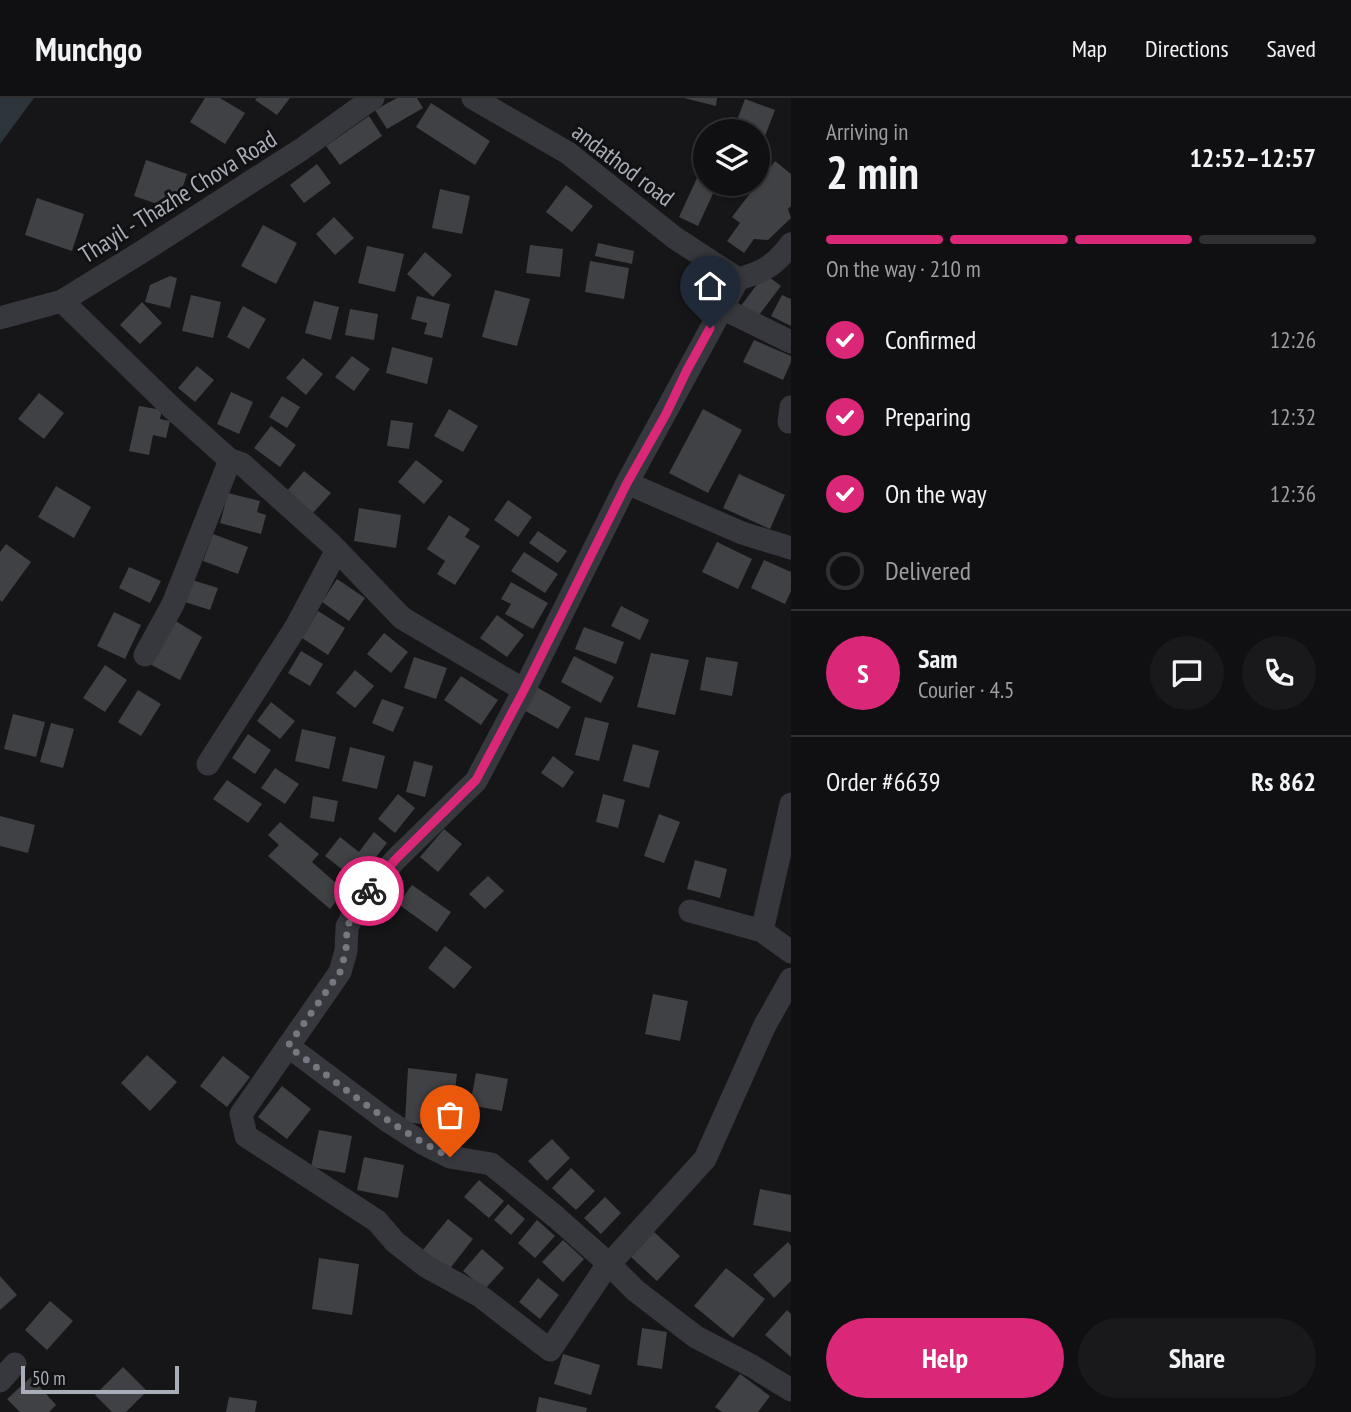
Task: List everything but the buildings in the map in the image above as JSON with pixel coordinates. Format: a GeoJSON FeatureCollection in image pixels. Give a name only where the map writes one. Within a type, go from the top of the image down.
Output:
{"type":"FeatureCollection","features":[{"type":"Feature","properties":{"kind":"street","name":"Thayil - Thazhe Chova Road"},"geometry":{"type":"LineString","coordinates":[[0,318],[62,301],[279,164],[373,98]]}},
{"type":"Feature","properties":{"kind":"street","name":"andathod road"},"geometry":{"type":"LineString","coordinates":[[473,98],[568,153],[675,238],[738,279]]}},
{"type":"Feature","properties":{"kind":"street"},"geometry":{"type":"LineString","coordinates":[[791,244],[780,258],[759,274],[738,279],[627,483],[476,780],[395,860],[358,905],[347,927],[346,951],[340,972],[241,1114],[246,1136],[377,1221],[395,1242],[427,1267],[480,1296],[550,1350],[609,1264],[705,1159],[765,1025],[791,979]]}},
{"type":"Feature","properties":{"kind":"street"},"geometry":{"type":"LineString","coordinates":[[62,301],[173,409],[230,460],[242,464],[337,550],[402,618],[524,690]]}},
{"type":"Feature","properties":{"kind":"street"},"geometry":{"type":"LineString","coordinates":[[722,308],[791,342]]}},
{"type":"Feature","properties":{"kind":"street"},"geometry":{"type":"LineString","coordinates":[[145,654],[173,604],[230,460]]}},
{"type":"Feature","properties":{"kind":"street"},"geometry":{"type":"LineString","coordinates":[[627,483],[742,533],[791,548]]}},
{"type":"Feature","properties":{"kind":"street"},"geometry":{"type":"LineString","coordinates":[[208,764],[296,627],[337,550]]}},
{"type":"Feature","properties":{"kind":"street"},"geometry":{"type":"LineString","coordinates":[[762,931],[791,804]]}},
{"type":"Feature","properties":{"kind":"street"},"geometry":{"type":"LineString","coordinates":[[690,911],[762,931],[791,952]]}},
{"type":"Feature","properties":{"kind":"street"},"geometry":{"type":"LineString","coordinates":[[288,1046],[388,1121],[424,1144],[450,1157],[491,1164],[556,1217],[636,1291],[696,1337],[791,1390]]}},
{"type":"Feature","properties":{"kind":"shaded area"},"geometry":{"type":"Polygon","coordinates":[[[0,98],[34,98],[0,144],[0,98]]]}},
{"type":"Feature","properties":{"kind":"way so far"},"geometry":{"type":"LineString","coordinates":[[369,891],[347,927],[346,951],[340,972],[288,1046],[388,1121],[450,1157]]}},
{"type":"Feature","properties":{"kind":"route"},"geometry":{"type":"LineString","coordinates":[[369,891],[395,860],[476,780],[627,483],[710,328]]}}]}
